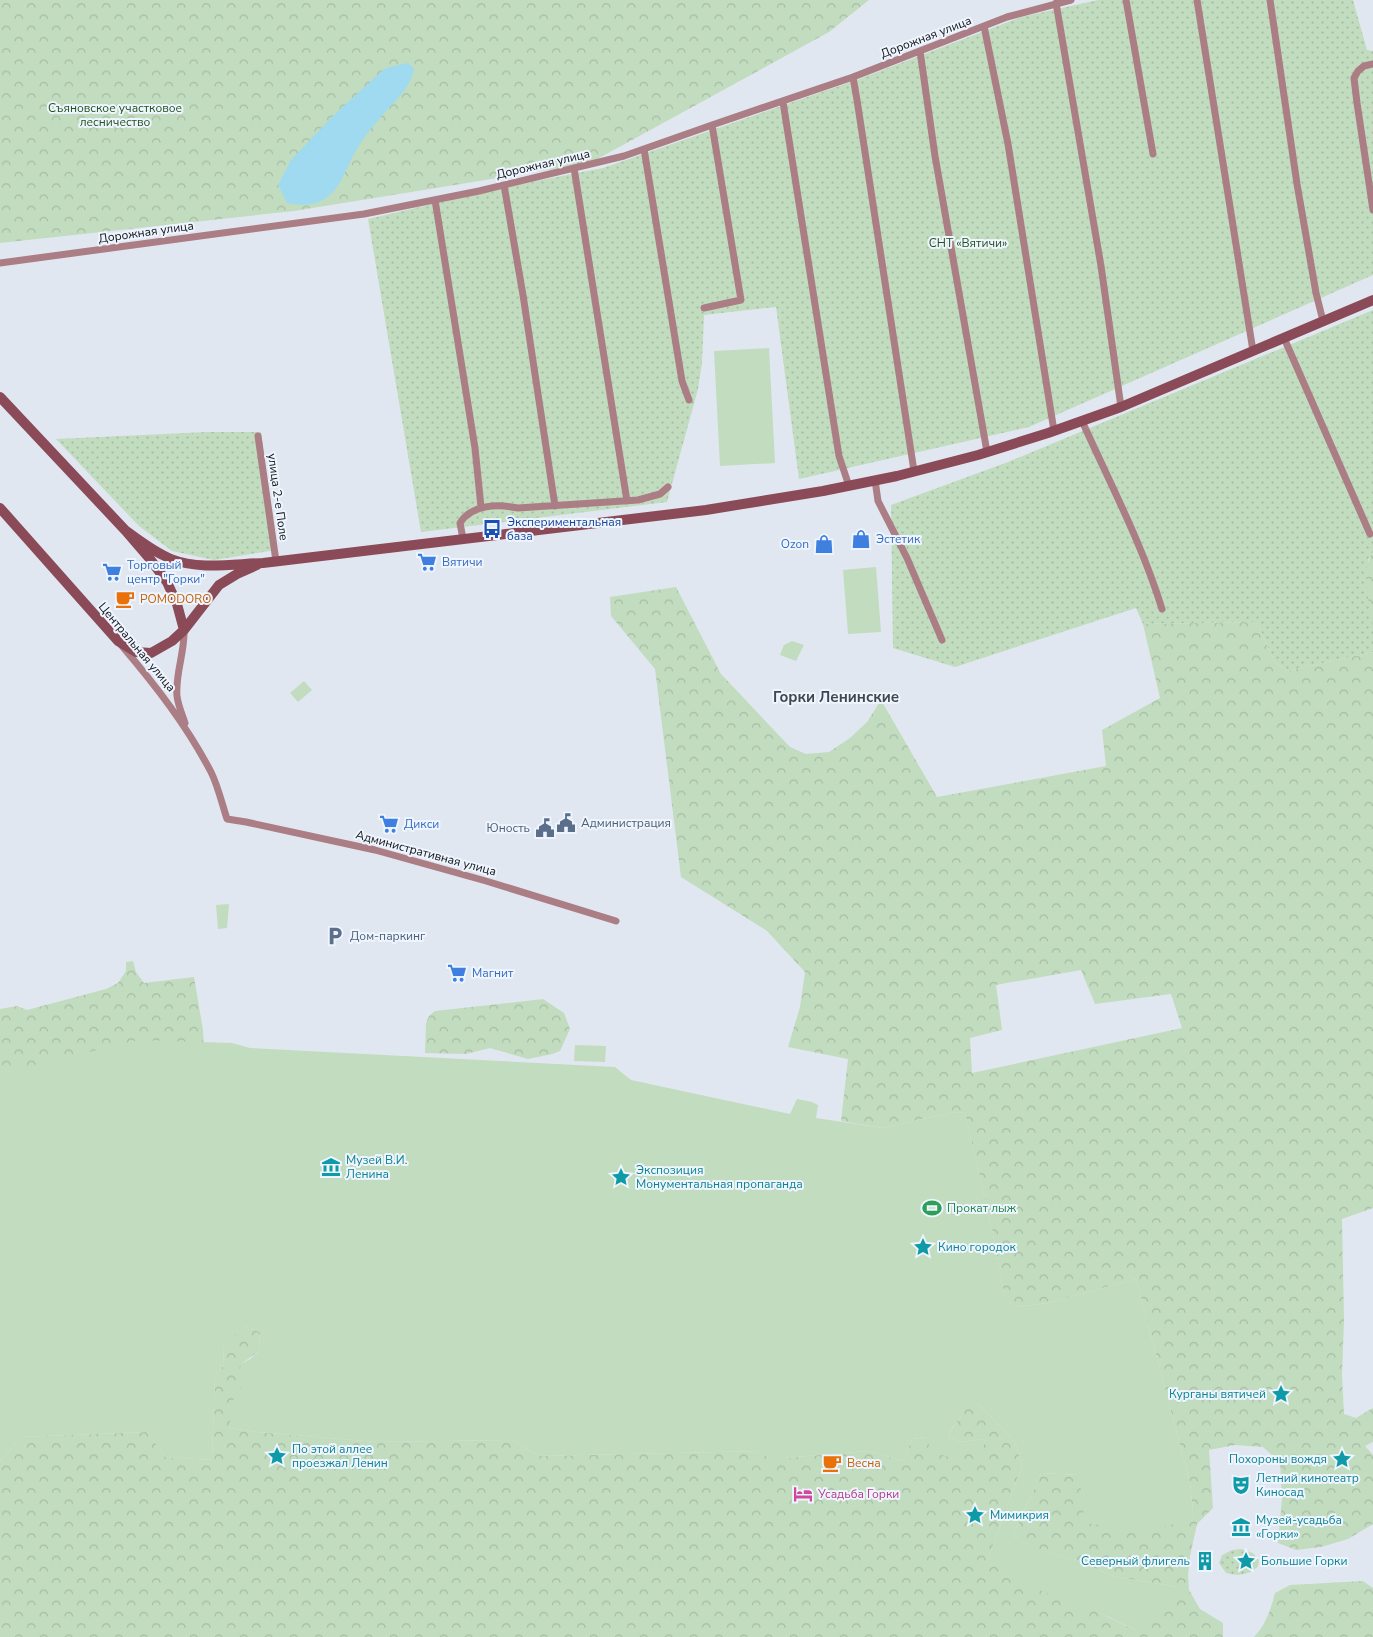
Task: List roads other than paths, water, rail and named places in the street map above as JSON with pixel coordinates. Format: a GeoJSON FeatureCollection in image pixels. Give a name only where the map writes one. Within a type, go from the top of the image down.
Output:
{"type":"FeatureCollection","features":[{"type":"Feature","properties":{"kind":"main road"},"geometry":{"type":"LineString","coordinates":[[125,530],[154,551],[173,560],[203,566],[263,563],[706,510],[786,498],[914,471],[987,452],[1054,431],[1121,407],[1373,300]]}},
{"type":"Feature","properties":{"kind":"main road"},"geometry":{"type":"LineString","coordinates":[[0,397],[125,530],[166,582],[178,604],[184,630]]}},
{"type":"Feature","properties":{"kind":"main road","name":"Центральная улица"},"geometry":{"type":"LineString","coordinates":[[0,508],[118,641]]}},
{"type":"Feature","properties":{"kind":"main road"},"geometry":{"type":"LineString","coordinates":[[118,641],[136,652],[151,653],[172,641],[184,630],[219,585],[237,574],[263,563]]}},
{"type":"Feature","properties":{"kind":"street","name":"Дорожная улица"},"geometry":{"type":"LineString","coordinates":[[0,263],[364,214],[504,185],[624,156],[853,77],[1007,17],[1071,0]]}},
{"type":"Feature","properties":{"kind":"street"},"geometry":{"type":"LineString","coordinates":[[1126,0],[1153,154]]}},
{"type":"Feature","properties":{"kind":"street"},"geometry":{"type":"LineString","coordinates":[[1198,0],[1253,351]]}},
{"type":"Feature","properties":{"kind":"street"},"geometry":{"type":"LineString","coordinates":[[1270,0],[1298,193],[1316,293],[1323,321]]}},
{"type":"Feature","properties":{"kind":"street"},"geometry":{"type":"LineString","coordinates":[[1056,4],[1101,266],[1121,407]]}},
{"type":"Feature","properties":{"kind":"street"},"geometry":{"type":"LineString","coordinates":[[984,26],[1008,144],[1054,431]]}},
{"type":"Feature","properties":{"kind":"street"},"geometry":{"type":"LineString","coordinates":[[920,51],[935,156],[987,452]]}},
{"type":"Feature","properties":{"kind":"street"},"geometry":{"type":"LineString","coordinates":[[1373,64],[1364,66],[1354,78],[1356,103],[1373,210]]}},
{"type":"Feature","properties":{"kind":"street"},"geometry":{"type":"LineString","coordinates":[[853,77],[914,471]]}},
{"type":"Feature","properties":{"kind":"street"},"geometry":{"type":"LineString","coordinates":[[783,102],[839,456],[849,486]]}},
{"type":"Feature","properties":{"kind":"street"},"geometry":{"type":"LineString","coordinates":[[704,308],[741,300],[712,125]]}},
{"type":"Feature","properties":{"kind":"street"},"geometry":{"type":"LineString","coordinates":[[644,149],[682,381],[689,400]]}},
{"type":"Feature","properties":{"kind":"street"},"geometry":{"type":"LineString","coordinates":[[574,168],[627,501]]}},
{"type":"Feature","properties":{"kind":"street"},"geometry":{"type":"LineString","coordinates":[[504,185],[529,332],[555,506]]}},
{"type":"Feature","properties":{"kind":"street"},"geometry":{"type":"LineString","coordinates":[[435,200],[475,448],[481,507]]}},
{"type":"Feature","properties":{"kind":"street"},"geometry":{"type":"LineString","coordinates":[[1284,338],[1370,534]]}},
{"type":"Feature","properties":{"kind":"street"},"geometry":{"type":"LineString","coordinates":[[1082,421],[1124,511],[1162,609]]}},
{"type":"Feature","properties":{"kind":"street","name":"улица 2-е Поле"},"geometry":{"type":"LineString","coordinates":[[258,436],[276,561]]}},
{"type":"Feature","properties":{"kind":"street"},"geometry":{"type":"LineString","coordinates":[[875,480],[878,501],[907,558],[942,640]]}},
{"type":"Feature","properties":{"kind":"street"},"geometry":{"type":"LineString","coordinates":[[463,539],[460,523],[464,516],[481,507],[555,506],[638,500],[660,494],[668,487]]}},
{"type":"Feature","properties":{"kind":"street"},"geometry":{"type":"LineString","coordinates":[[184,630],[184,642],[177,678],[177,698],[187,730]]}},
{"type":"Feature","properties":{"kind":"street","name":"Центральная улица"},"geometry":{"type":"LineString","coordinates":[[118,641],[161,692],[187,730],[211,773],[227,819]]}},
{"type":"Feature","properties":{"kind":"street","name":"Административная улица"},"geometry":{"type":"LineString","coordinates":[[227,819],[375,850],[486,881],[616,921]]}},
{"type":"Feature","properties":{"kind":"water"},"geometry":{"type":"Polygon","coordinates":[[[408,63],[414,69],[407,86],[364,139],[334,191],[325,199],[315,203],[299,205],[287,203],[278,185],[291,160],[332,117],[383,70],[408,63]]]}},
{"type":"Feature","properties":{"kind":"place","name":"Экспериментальная база"},"geometry":{"type":"Point","coordinates":[492,529]}},
{"type":"Feature","properties":{"kind":"place","name":"Эстетик"},"geometry":{"type":"Point","coordinates":[861,539]}},
{"type":"Feature","properties":{"kind":"place","name":"Ozon"},"geometry":{"type":"Point","coordinates":[824,544]}},
{"type":"Feature","properties":{"kind":"place","name":"Вятичи"},"geometry":{"type":"Point","coordinates":[427,562]}},
{"type":"Feature","properties":{"kind":"place","name":"Торговый центр \"Горки\""},"geometry":{"type":"Point","coordinates":[112,572]}},
{"type":"Feature","properties":{"kind":"place","name":"POMODORO"},"geometry":{"type":"Point","coordinates":[125,599]}},
{"type":"Feature","properties":{"kind":"place","name":"Администрация"},"geometry":{"type":"Point","coordinates":[566,823]}},
{"type":"Feature","properties":{"kind":"place","name":"Дикси"},"geometry":{"type":"Point","coordinates":[389,824]}},
{"type":"Feature","properties":{"kind":"place","name":"Юность"},"geometry":{"type":"Point","coordinates":[545,828]}},
{"type":"Feature","properties":{"kind":"place","name":"Дом-паркинг"},"geometry":{"type":"Point","coordinates":[335,936]}},
{"type":"Feature","properties":{"kind":"place","name":"Магнит"},"geometry":{"type":"Point","coordinates":[457,973]}},
{"type":"Feature","properties":{"kind":"place","name":"Музей В.И. Ленина"},"geometry":{"type":"Point","coordinates":[331,1167]}},
{"type":"Feature","properties":{"kind":"place","name":"Экспозиция Монументальная пропаганда"},"geometry":{"type":"Point","coordinates":[621,1177]}},
{"type":"Feature","properties":{"kind":"place","name":"Прокат лыж"},"geometry":{"type":"Point","coordinates":[932,1208]}},
{"type":"Feature","properties":{"kind":"place","name":"Кино городок"},"geometry":{"type":"Point","coordinates":[923,1247]}},
{"type":"Feature","properties":{"kind":"place","name":"Курганы вятичей"},"geometry":{"type":"Point","coordinates":[1281,1394]}},
{"type":"Feature","properties":{"kind":"place","name":"По этой аллее проезжал Ленин"},"geometry":{"type":"Point","coordinates":[277,1456]}},
{"type":"Feature","properties":{"kind":"place","name":"Похороны вождя"},"geometry":{"type":"Point","coordinates":[1342,1459]}},
{"type":"Feature","properties":{"kind":"place","name":"Весна"},"geometry":{"type":"Point","coordinates":[832,1463]}},
{"type":"Feature","properties":{"kind":"place","name":"Летний кинотеатр Киносад"},"geometry":{"type":"Point","coordinates":[1241,1485]}},
{"type":"Feature","properties":{"kind":"place","name":"Усадьба Горки"},"geometry":{"type":"Point","coordinates":[803,1494]}},
{"type":"Feature","properties":{"kind":"place","name":"Мимикрия"},"geometry":{"type":"Point","coordinates":[975,1515]}},
{"type":"Feature","properties":{"kind":"place","name":"Музей-усадьба «Горки»"},"geometry":{"type":"Point","coordinates":[1241,1527]}},
{"type":"Feature","properties":{"kind":"place","name":"Северный флигель"},"geometry":{"type":"Point","coordinates":[1205,1561]}},
{"type":"Feature","properties":{"kind":"place","name":"Большие Горки"},"geometry":{"type":"Point","coordinates":[1246,1561]}},
{"type":"Feature","properties":{"kind":"district","name":"Горки Ленинские"},"geometry":{"type":"Point","coordinates":[836,697]}},
{"type":"Feature","properties":{"kind":"park label","name":"Съяновское участковое лесничество"},"geometry":{"type":"Point","coordinates":[115,115]}},
{"type":"Feature","properties":{"kind":"park label","name":"СНТ «Вятичи»"},"geometry":{"type":"Point","coordinates":[968,243]}}]}
